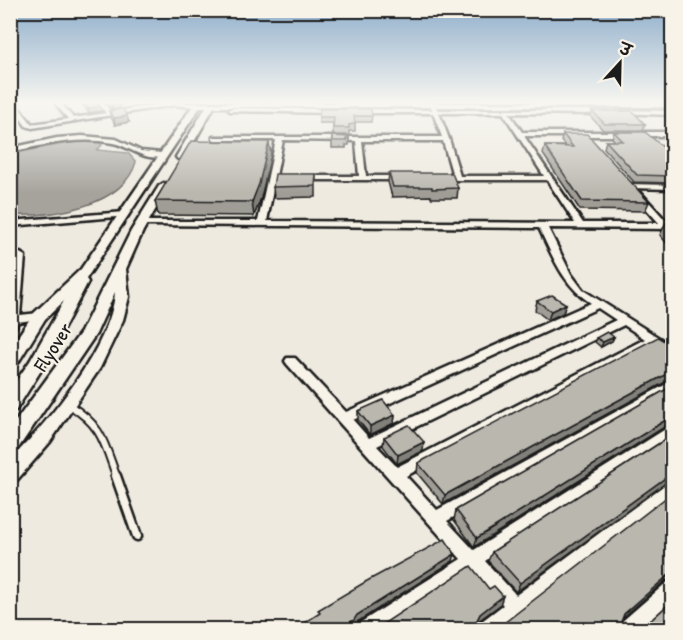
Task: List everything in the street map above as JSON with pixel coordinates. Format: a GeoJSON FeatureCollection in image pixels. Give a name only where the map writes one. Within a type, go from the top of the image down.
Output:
{"type":"FeatureCollection","features":[{"type":"Feature","properties":{"kind":"main road"},"geometry":{"type":"LineString","coordinates":[[10,362],[39,316],[86,272],[114,233],[176,133]]}},
{"type":"Feature","properties":{"kind":"main road","name":"Flyover"},"geometry":{"type":"LineString","coordinates":[[10,444],[88,334],[140,227],[196,133]]}},
{"type":"Feature","properties":{"kind":"main road"},"geometry":{"type":"LineString","coordinates":[[114,233],[140,227]]}},
{"type":"Feature","properties":{"kind":"main road"},"geometry":{"type":"LineString","coordinates":[[10,474],[39,446],[69,405],[103,345],[122,296],[120,267]]}},
{"type":"Feature","properties":{"kind":"main road","name":"Flyover"},"geometry":{"type":"LineString","coordinates":[[10,405],[37,364],[86,272]]}},
{"type":"Feature","properties":{"kind":"street"},"geometry":{"type":"LineString","coordinates":[[53,133],[57,140]]}},
{"type":"Feature","properties":{"kind":"street"},"geometry":{"type":"LineString","coordinates":[[444,133],[457,178]]}},
{"type":"Feature","properties":{"kind":"street"},"geometry":{"type":"LineString","coordinates":[[521,134],[672,134]]}},
{"type":"Feature","properties":{"kind":"street"},"geometry":{"type":"LineString","coordinates":[[521,134],[581,226]]}},
{"type":"Feature","properties":{"kind":"street"},"geometry":{"type":"LineString","coordinates":[[585,134],[593,143]]}},
{"type":"Feature","properties":{"kind":"street"},"geometry":{"type":"LineString","coordinates":[[646,134],[655,142]]}},
{"type":"Feature","properties":{"kind":"street"},"geometry":{"type":"LineString","coordinates":[[10,150],[57,140],[82,138],[116,141],[140,153],[162,155]]}},
{"type":"Feature","properties":{"kind":"street"},"geometry":{"type":"LineString","coordinates":[[215,138],[446,139]]}},
{"type":"Feature","properties":{"kind":"street"},"geometry":{"type":"LineString","coordinates":[[262,224],[280,138]]}},
{"type":"Feature","properties":{"kind":"street"},"geometry":{"type":"LineString","coordinates":[[359,138],[363,178]]}},
{"type":"Feature","properties":{"kind":"street"},"geometry":{"type":"LineString","coordinates":[[272,178],[410,178]]}},
{"type":"Feature","properties":{"kind":"street"},"geometry":{"type":"LineString","coordinates":[[434,178],[550,178]]}},
{"type":"Feature","properties":{"kind":"street"},"geometry":{"type":"LineString","coordinates":[[622,178],[669,226]]}},
{"type":"Feature","properties":{"kind":"street"},"geometry":{"type":"LineString","coordinates":[[630,186],[672,187]]}},
{"type":"Feature","properties":{"kind":"street"},"geometry":{"type":"LineString","coordinates":[[10,224],[125,214]]}},
{"type":"Feature","properties":{"kind":"street"},"geometry":{"type":"LineString","coordinates":[[140,227],[262,224],[669,226]]}},
{"type":"Feature","properties":{"kind":"street"},"geometry":{"type":"LineString","coordinates":[[542,225],[573,285],[672,351]]}},
{"type":"Feature","properties":{"kind":"street"},"geometry":{"type":"LineString","coordinates":[[20,256],[12,323],[39,316]]}},
{"type":"Feature","properties":{"kind":"street"},"geometry":{"type":"LineString","coordinates":[[343,419],[598,303]]}},
{"type":"Feature","properties":{"kind":"street"},"geometry":{"type":"LineString","coordinates":[[367,445],[624,320]]}},
{"type":"Feature","properties":{"kind":"street"},"geometry":{"type":"LineString","coordinates":[[395,475],[654,339]]}},
{"type":"Feature","properties":{"kind":"street"},"geometry":{"type":"LineString","coordinates":[[291,361],[516,607]]}},
{"type":"Feature","properties":{"kind":"street"},"geometry":{"type":"LineString","coordinates":[[436,519],[672,385]]}},
{"type":"Feature","properties":{"kind":"street"},"geometry":{"type":"LineString","coordinates":[[364,630],[672,432]]}},
{"type":"Feature","properties":{"kind":"street"},"geometry":{"type":"LineString","coordinates":[[484,630],[672,487]]}},
{"type":"Feature","properties":{"kind":"street"},"geometry":{"type":"LineString","coordinates":[[625,630],[672,589]]}},
{"type":"Feature","properties":{"kind":"lane"},"geometry":{"type":"LineString","coordinates":[[69,405],[85,415],[101,434],[137,536]]}},
{"type":"Feature","properties":{"kind":"shaded area"},"geometry":{"type":"Polygon","coordinates":[[[97,141],[102,145],[97,150],[128,153],[136,162],[129,177],[117,190],[84,206],[65,211],[11,215],[11,154],[74,142],[97,141]]]}},
{"type":"Feature","properties":{"kind":"building"},"geometry":{"type":"Polygon","coordinates":[[[615,133],[646,133],[672,154],[672,176],[637,175],[606,141],[623,141],[615,133]]]}},
{"type":"Feature","properties":{"kind":"building"},"geometry":{"type":"Polygon","coordinates":[[[563,134],[587,134],[649,202],[582,201],[545,146],[573,147],[563,134]]]}},
{"type":"Feature","properties":{"kind":"building"},"geometry":{"type":"Polygon","coordinates":[[[332,136],[349,137],[349,139],[332,141],[332,136]]]}},
{"type":"Feature","properties":{"kind":"building"},"geometry":{"type":"Polygon","coordinates":[[[191,141],[269,142],[259,184],[252,202],[155,201],[191,141]]]}},
{"type":"Feature","properties":{"kind":"building"},"geometry":{"type":"Polygon","coordinates":[[[389,173],[452,173],[458,188],[393,187],[389,173]]]}},
{"type":"Feature","properties":{"kind":"building"},"geometry":{"type":"Polygon","coordinates":[[[275,174],[316,174],[315,186],[273,187],[275,174]]]}},
{"type":"Feature","properties":{"kind":"building"},"geometry":{"type":"Polygon","coordinates":[[[552,295],[566,304],[551,311],[537,301],[552,295]]]}},
{"type":"Feature","properties":{"kind":"building"},"geometry":{"type":"Polygon","coordinates":[[[607,332],[614,337],[603,342],[596,338],[607,332]]]}},
{"type":"Feature","properties":{"kind":"building"},"geometry":{"type":"Polygon","coordinates":[[[658,337],[672,346],[672,371],[445,495],[418,463],[658,337]]]}},
{"type":"Feature","properties":{"kind":"building"},"geometry":{"type":"Polygon","coordinates":[[[672,386],[672,416],[477,538],[456,510],[672,386]]]}},
{"type":"Feature","properties":{"kind":"building"},"geometry":{"type":"Polygon","coordinates":[[[383,400],[395,415],[370,426],[358,411],[383,400]]]}},
{"type":"Feature","properties":{"kind":"building"},"geometry":{"type":"Polygon","coordinates":[[[409,425],[424,442],[398,455],[384,437],[409,425]]]}},
{"type":"Feature","properties":{"kind":"building"},"geometry":{"type":"Polygon","coordinates":[[[672,435],[672,473],[520,583],[492,552],[672,435]]]}},
{"type":"Feature","properties":{"kind":"building"},"geometry":{"type":"Polygon","coordinates":[[[672,493],[672,572],[624,614],[621,622],[648,623],[672,601],[672,630],[386,630],[383,624],[471,566],[489,589],[494,586],[503,596],[480,614],[476,622],[504,623],[672,493]]]}},
{"type":"Feature","properties":{"kind":"building"},"geometry":{"type":"Polygon","coordinates":[[[445,539],[455,554],[357,615],[354,620],[337,630],[293,630],[320,613],[318,610],[445,539]]]}}]}
